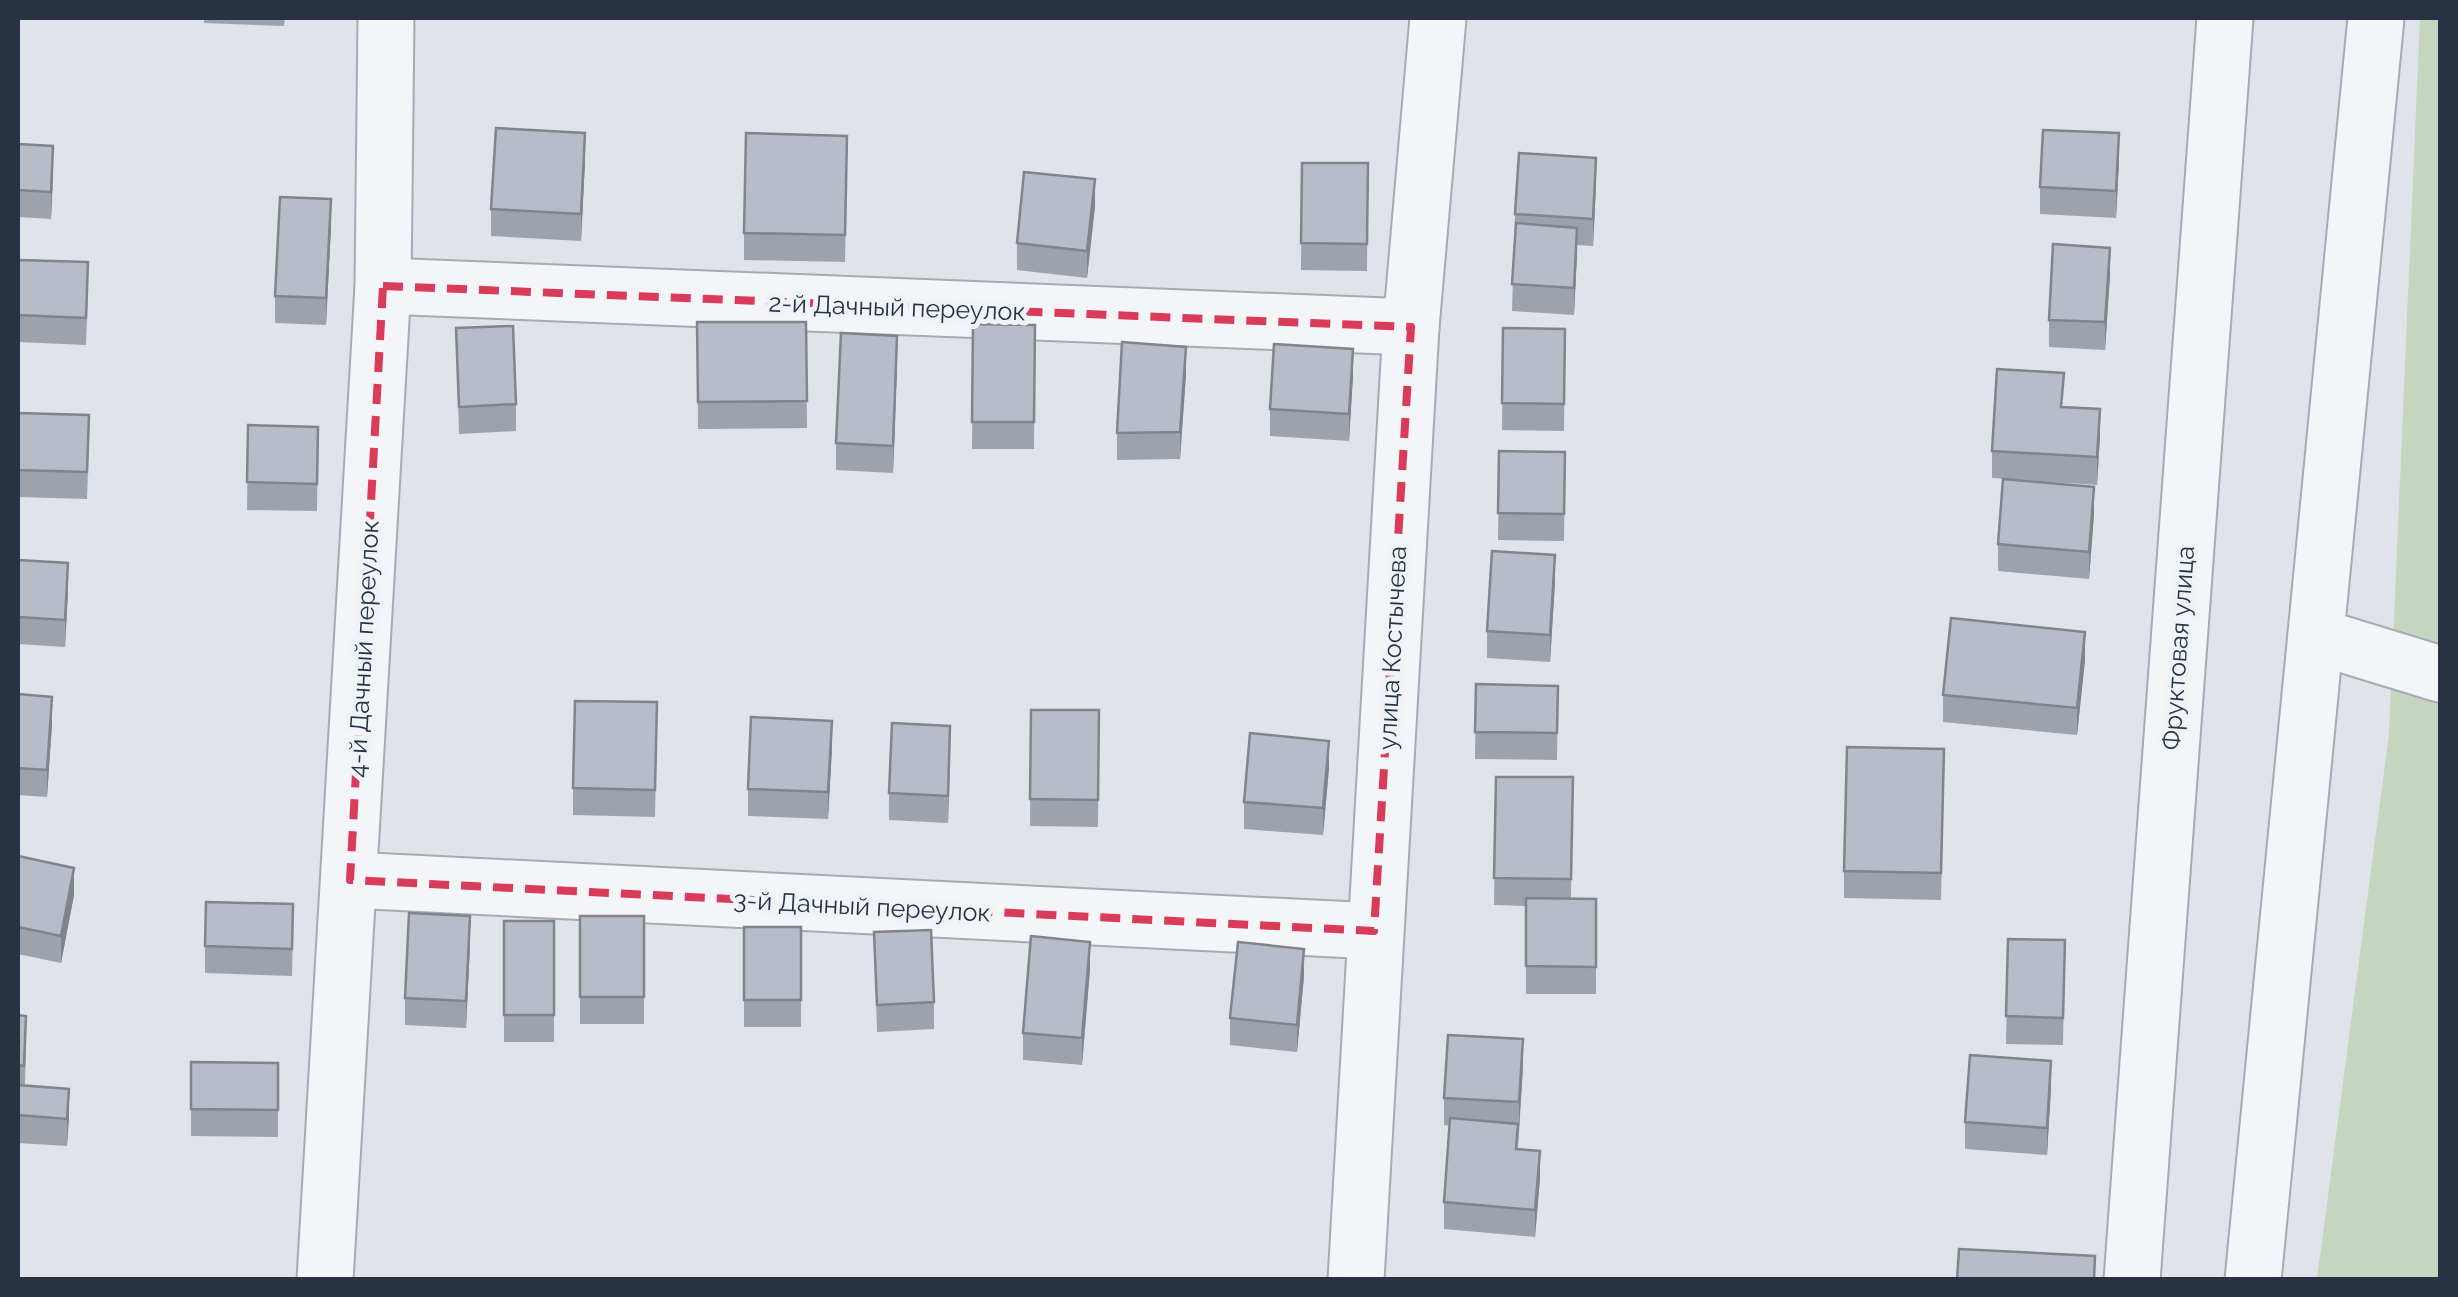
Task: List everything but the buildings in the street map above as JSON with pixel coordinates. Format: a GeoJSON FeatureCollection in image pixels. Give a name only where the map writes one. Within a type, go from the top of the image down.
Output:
{"type":"FeatureCollection","features":[{"type":"Feature","properties":{"kind":"street","name":"4-й Дачный переулок"},"geometry":{"type":"LineString","coordinates":[[324,1280],[383,286],[386,18]]}},
{"type":"Feature","properties":{"kind":"street","name":"улица Костычева"},"geometry":{"type":"LineString","coordinates":[[1356,1280],[1411,327],[1438,18]]}},
{"type":"Feature","properties":{"kind":"street","name":"Фруктовая улица"},"geometry":{"type":"LineString","coordinates":[[2132,1280],[2225,18]]}},
{"type":"Feature","properties":{"kind":"street"},"geometry":{"type":"LineString","coordinates":[[2253,1280],[2376,18]]}},
{"type":"Feature","properties":{"kind":"street","name":"2-й Дачный переулок"},"geometry":{"type":"LineString","coordinates":[[383,286],[1411,327]]}},
{"type":"Feature","properties":{"kind":"street"},"geometry":{"type":"LineString","coordinates":[[2316,636],[2440,674]]}},
{"type":"Feature","properties":{"kind":"street","name":"3-й Дачный переулок"},"geometry":{"type":"LineString","coordinates":[[350,880],[1374,931]]}},
{"type":"Feature","properties":{"kind":"highlighted area"},"geometry":{"type":"Polygon","coordinates":[[[383,286],[1411,327],[1374,931],[350,880],[383,286]]]}},
{"type":"Feature","properties":{"kind":"green space"},"geometry":{"type":"Polygon","coordinates":[[[2420,18],[2440,18],[2440,1279],[2317,1279],[2389,734],[2420,18]]]}}]}
